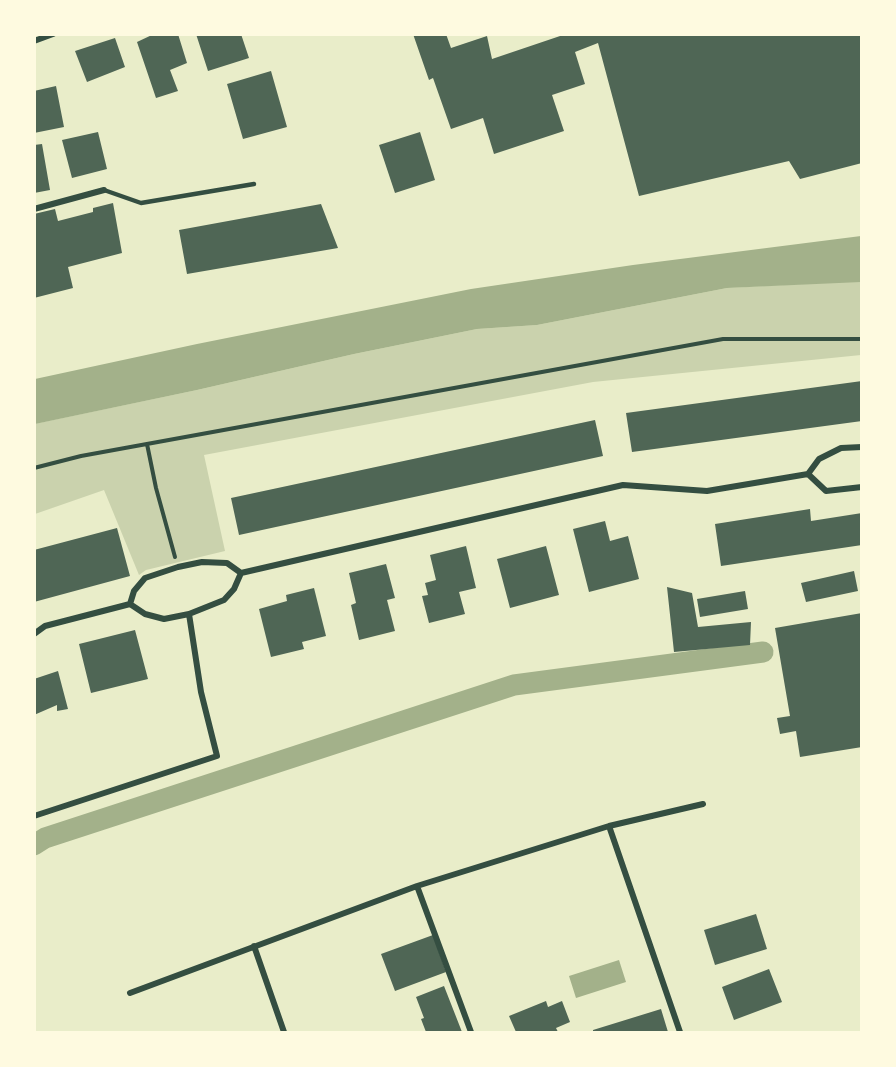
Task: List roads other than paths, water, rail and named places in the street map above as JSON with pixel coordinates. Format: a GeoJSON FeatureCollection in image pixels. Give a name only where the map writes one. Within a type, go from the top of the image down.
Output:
{"type":"FeatureCollection","features":[{"type":"Feature","properties":{"kind":"street"},"geometry":{"type":"LineString","coordinates":[[34,41],[53,34]]}},
{"type":"Feature","properties":{"kind":"street"},"geometry":{"type":"LineString","coordinates":[[34,209],[105,190]]}},
{"type":"Feature","properties":{"kind":"street"},"geometry":{"type":"LineString","coordinates":[[130,603],[134,591],[145,578],[178,567],[202,562],[227,563],[241,573],[623,485],[707,491],[808,474],[819,459],[841,448],[861,447]]}},
{"type":"Feature","properties":{"kind":"street"},"geometry":{"type":"LineString","coordinates":[[808,474],[826,491],[861,487]]}},
{"type":"Feature","properties":{"kind":"street"},"geometry":{"type":"LineString","coordinates":[[34,634],[45,626],[130,603],[146,614],[164,619],[189,614],[224,600],[234,589],[241,573]]}},
{"type":"Feature","properties":{"kind":"street"},"geometry":{"type":"LineString","coordinates":[[34,816],[217,756],[201,693],[189,614]]}},
{"type":"Feature","properties":{"kind":"street"},"geometry":{"type":"LineString","coordinates":[[130,993],[417,886],[609,825],[703,804]]}},
{"type":"Feature","properties":{"kind":"street"},"geometry":{"type":"LineString","coordinates":[[609,825],[680,1032]]}},
{"type":"Feature","properties":{"kind":"street"},"geometry":{"type":"LineString","coordinates":[[417,886],[471,1032]]}},
{"type":"Feature","properties":{"kind":"street"},"geometry":{"type":"LineString","coordinates":[[254,946],[284,1032]]}},
{"type":"Feature","properties":{"kind":"lane"},"geometry":{"type":"LineString","coordinates":[[105,190],[141,203],[254,184]]}},
{"type":"Feature","properties":{"kind":"waterway"},"geometry":{"type":"LineString","coordinates":[[34,845],[45,838],[514,685],[763,652]]}}]}
